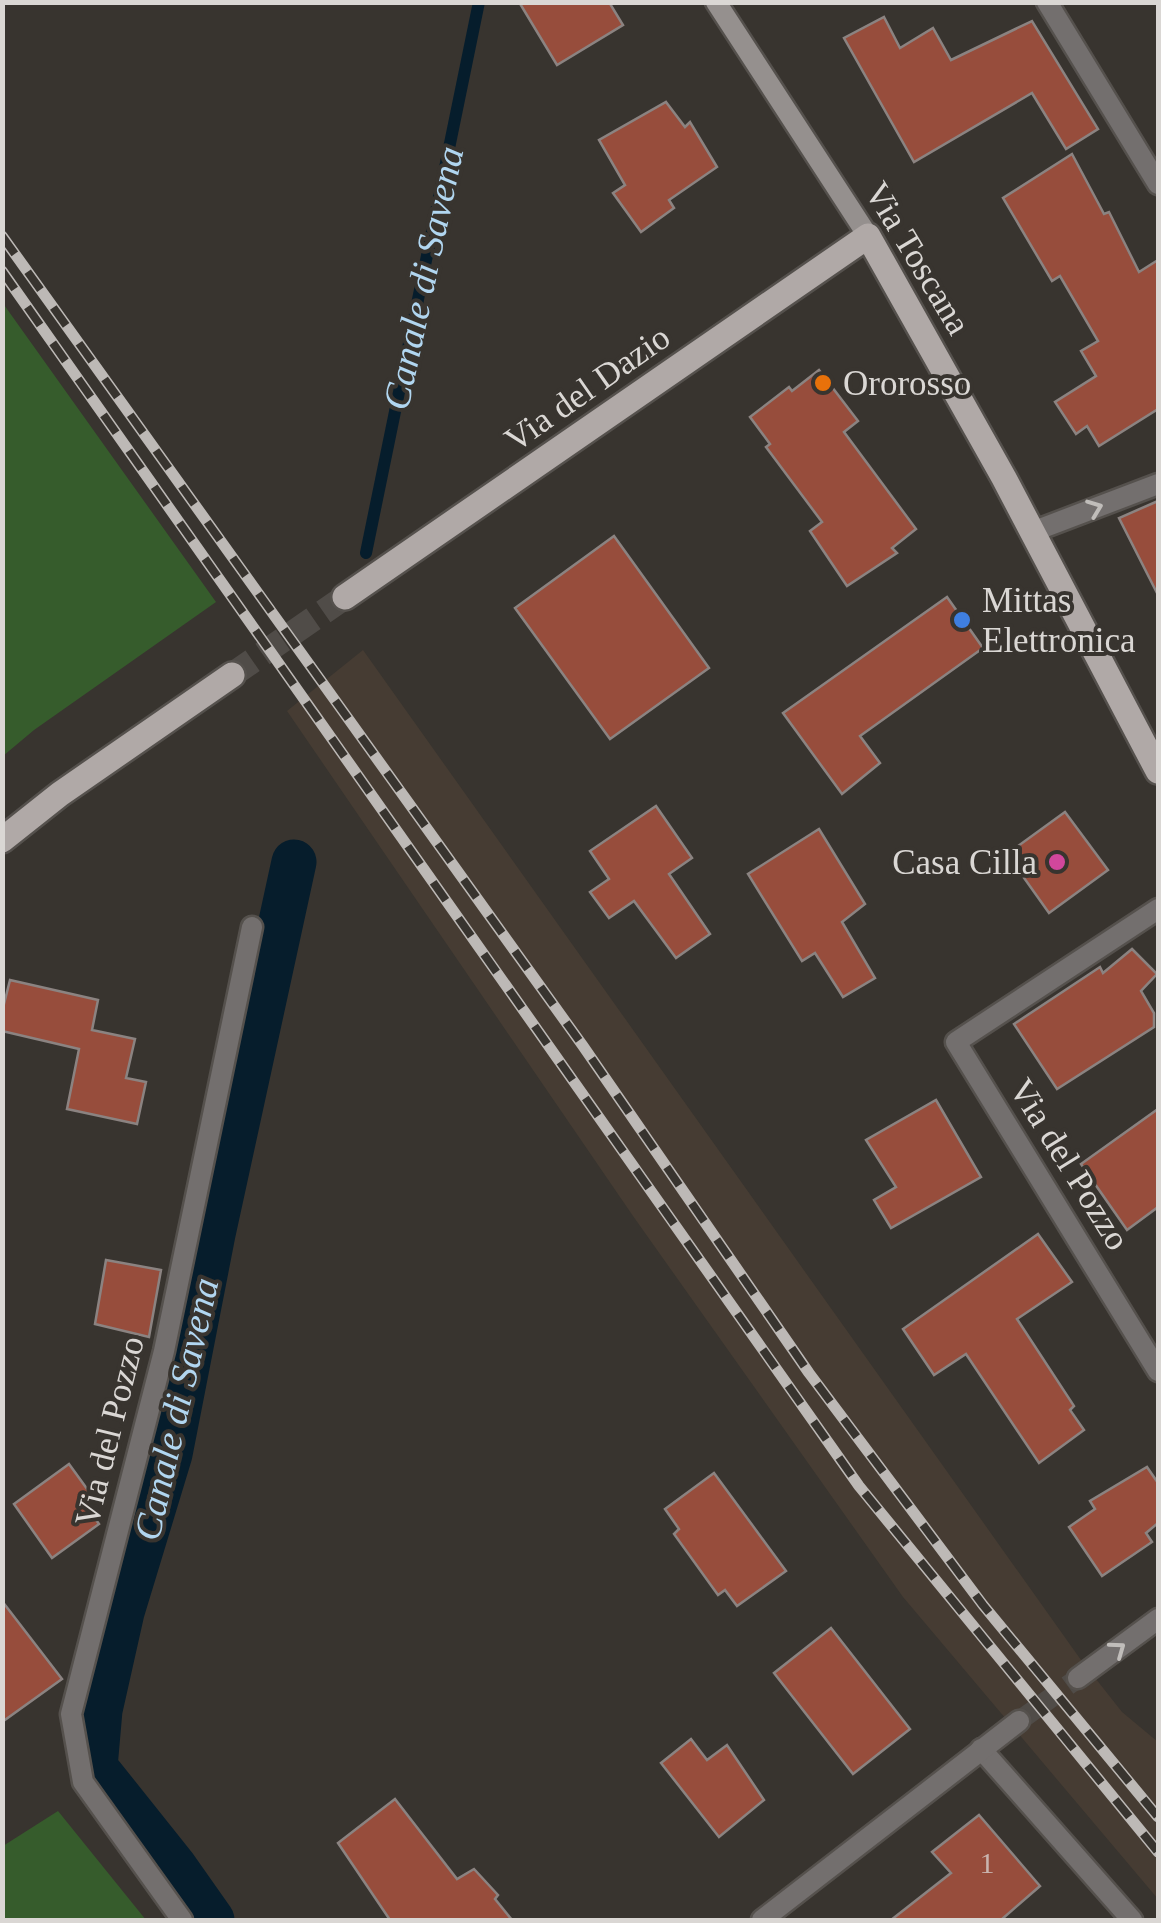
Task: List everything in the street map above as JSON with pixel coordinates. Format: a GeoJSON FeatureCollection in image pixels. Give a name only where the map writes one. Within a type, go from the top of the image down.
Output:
{"type":"FeatureCollection","features":[{"type":"Feature","properties":{"kind":"main road","name":"Via Toscana"},"geometry":{"type":"LineString","coordinates":[[716,2],[868,236],[1158,770]]}},
{"type":"Feature","properties":{"kind":"main road","name":"Via del Dazio"},"geometry":{"type":"LineString","coordinates":[[345,597],[868,236]]}},
{"type":"Feature","properties":{"kind":"main road"},"geometry":{"type":"LineString","coordinates":[[2,840],[60,794],[232,675]]}},
{"type":"Feature","properties":{"kind":"street"},"geometry":{"type":"LineString","coordinates":[[1047,2],[1158,184]]}},
{"type":"Feature","properties":{"kind":"street"},"geometry":{"type":"LineString","coordinates":[[1032,532],[1158,484]]}},
{"type":"Feature","properties":{"kind":"street","name":"Via del Pozzo"},"geometry":{"type":"LineString","coordinates":[[1158,909],[956,1042],[1158,1371]]}},
{"type":"Feature","properties":{"kind":"street","name":"Via del Pozzo"},"geometry":{"type":"LineString","coordinates":[[182,1920],[83,1782],[71,1714],[164,1351],[252,927]]}},
{"type":"Feature","properties":{"kind":"street"},"geometry":{"type":"LineString","coordinates":[[1078,1678],[1158,1619]]}},
{"type":"Feature","properties":{"kind":"street"},"geometry":{"type":"LineString","coordinates":[[762,1920],[1019,1721]]}},
{"type":"Feature","properties":{"kind":"street"},"geometry":{"type":"LineString","coordinates":[[981,1749],[1132,1920]]}},
{"type":"Feature","properties":{"kind":"shaded area"},"geometry":{"type":"Polygon","coordinates":[[[363,650],[1081,1660],[1122,1712],[1158,1742],[1158,1899],[903,1597],[633,1216],[287,711],[363,650]]]}},
{"type":"Feature","properties":{"kind":"green space"},"geometry":{"type":"Polygon","coordinates":[[[2,302],[216,602],[3,756],[2,302]]]}},
{"type":"Feature","properties":{"kind":"green space"},"geometry":{"type":"Polygon","coordinates":[[[58,1811],[146,1920],[3,1920],[3,1846],[58,1811]]]}},
{"type":"Feature","properties":{"kind":"building"},"geometry":{"type":"Polygon","coordinates":[[[519,2],[609,2],[623,25],[557,65],[519,2]]]}},
{"type":"Feature","properties":{"kind":"building"},"geometry":{"type":"Polygon","coordinates":[[[884,17],[900,48],[933,28],[951,60],[1032,21],[1098,129],[1066,149],[1032,93],[914,162],[844,38],[884,17]]]}},
{"type":"Feature","properties":{"kind":"building"},"geometry":{"type":"Polygon","coordinates":[[[666,102],[685,127],[690,122],[717,167],[669,200],[674,208],[641,232],[613,193],[625,185],[599,140],[666,102]]]}},
{"type":"Feature","properties":{"kind":"building"},"geometry":{"type":"Polygon","coordinates":[[[1072,154],[1104,214],[1109,212],[1139,272],[1158,260],[1158,409],[1099,446],[1087,426],[1076,434],[1055,402],[1096,376],[1081,351],[1098,341],[1060,276],[1052,281],[1003,198],[1072,154]]]}},
{"type":"Feature","properties":{"kind":"building"},"geometry":{"type":"Polygon","coordinates":[[[819,370],[858,421],[844,432],[916,529],[892,548],[897,553],[847,586],[810,531],[822,522],[766,447],[770,444],[750,417],[819,370]]]}},
{"type":"Feature","properties":{"kind":"building"},"geometry":{"type":"Polygon","coordinates":[[[1158,501],[1158,595],[1119,518],[1158,501]]]}},
{"type":"Feature","properties":{"kind":"building"},"geometry":{"type":"Polygon","coordinates":[[[614,536],[709,668],[610,739],[515,608],[614,536]]]}},
{"type":"Feature","properties":{"kind":"building"},"geometry":{"type":"Polygon","coordinates":[[[947,597],[983,648],[860,736],[880,763],[842,794],[783,713],[947,597]]]}},
{"type":"Feature","properties":{"kind":"building"},"geometry":{"type":"Polygon","coordinates":[[[656,806],[692,858],[669,874],[710,934],[676,958],[634,901],[609,918],[590,892],[609,879],[590,851],[656,806]]]}},
{"type":"Feature","properties":{"kind":"building","name":"Casa Cilla"},"geometry":{"type":"Polygon","coordinates":[[[1065,812],[1108,870],[1049,913],[1007,854],[1065,812]]]}},
{"type":"Feature","properties":{"kind":"building"},"geometry":{"type":"Polygon","coordinates":[[[819,829],[865,904],[842,922],[875,978],[843,997],[815,953],[802,961],[748,874],[819,829]]]}},
{"type":"Feature","properties":{"kind":"building"},"geometry":{"type":"Polygon","coordinates":[[[1132,949],[1157,974],[1141,991],[1154,1013],[1154,1027],[1057,1089],[1014,1024],[1100,967],[1103,973],[1132,949]]]}},
{"type":"Feature","properties":{"kind":"building"},"geometry":{"type":"Polygon","coordinates":[[[10,980],[98,1000],[92,1030],[135,1039],[126,1078],[146,1082],[137,1124],[67,1109],[79,1049],[2,1031],[10,980]]]}},
{"type":"Feature","properties":{"kind":"building"},"geometry":{"type":"Polygon","coordinates":[[[936,1100],[981,1177],[891,1228],[874,1200],[896,1187],[866,1140],[936,1100]]]}},
{"type":"Feature","properties":{"kind":"building"},"geometry":{"type":"Polygon","coordinates":[[[1158,1109],[1158,1207],[1127,1230],[1081,1164],[1158,1109]]]}},
{"type":"Feature","properties":{"kind":"building"},"geometry":{"type":"Polygon","coordinates":[[[1038,1234],[1072,1282],[1017,1319],[1074,1406],[1070,1410],[1084,1430],[1039,1463],[966,1354],[934,1375],[903,1329],[1038,1234]]]}},
{"type":"Feature","properties":{"kind":"building"},"geometry":{"type":"Polygon","coordinates":[[[106,1260],[161,1270],[149,1337],[95,1324],[106,1260]]]}},
{"type":"Feature","properties":{"kind":"building"},"geometry":{"type":"Polygon","coordinates":[[[69,1464],[90,1493],[81,1499],[99,1524],[52,1558],[14,1504],[69,1464]]]}},
{"type":"Feature","properties":{"kind":"building"},"geometry":{"type":"Polygon","coordinates":[[[1147,1467],[1158,1483],[1158,1523],[1146,1533],[1152,1542],[1102,1576],[1069,1527],[1095,1509],[1090,1501],[1147,1467]]]}},
{"type":"Feature","properties":{"kind":"building"},"geometry":{"type":"Polygon","coordinates":[[[714,1473],[786,1571],[737,1606],[725,1590],[718,1595],[674,1534],[679,1529],[665,1509],[714,1473]]]}},
{"type":"Feature","properties":{"kind":"building"},"geometry":{"type":"Polygon","coordinates":[[[2,1601],[62,1679],[2,1722],[2,1601]]]}},
{"type":"Feature","properties":{"kind":"building"},"geometry":{"type":"Polygon","coordinates":[[[831,1628],[910,1729],[853,1774],[774,1673],[831,1628]]]}},
{"type":"Feature","properties":{"kind":"building"},"geometry":{"type":"Polygon","coordinates":[[[691,1739],[707,1760],[727,1745],[764,1800],[719,1837],[661,1763],[691,1739]]]}},
{"type":"Feature","properties":{"kind":"building"},"geometry":{"type":"Polygon","coordinates":[[[395,1799],[457,1879],[474,1869],[498,1895],[495,1899],[512,1920],[390,1920],[338,1843],[395,1799]]]}},
{"type":"Feature","properties":{"kind":"building"},"geometry":{"type":"Polygon","coordinates":[[[979,1815],[1040,1886],[1001,1920],[891,1920],[951,1873],[932,1852],[979,1815]]]}},
{"type":"Feature","properties":{"kind":"waterway","name":"Canale di Savena"},"geometry":{"type":"LineString","coordinates":[[366,553],[479,2]]}},
{"type":"Feature","properties":{"kind":"waterway","name":"Canale di Savena"},"geometry":{"type":"LineString","coordinates":[[212,1920],[95,1767],[100,1710],[122,1612],[170,1454],[213,1234],[294,862]]}},
{"type":"Feature","properties":{"kind":"tunnel"},"geometry":{"type":"LineString","coordinates":[[232,675],[345,597]]}},
{"type":"Feature","properties":{"kind":"tunnel"},"geometry":{"type":"LineString","coordinates":[[1019,1721],[1078,1678]]}},
{"type":"Feature","properties":{"kind":"railway"},"geometry":{"type":"LineString","coordinates":[[2,236],[583,1046],[809,1373],[983,1605],[1158,1817]]}},
{"type":"Feature","properties":{"kind":"railway"},"geometry":{"type":"LineString","coordinates":[[2,271],[859,1486],[1158,1852]]}},
{"type":"Feature","properties":{"kind":"place","name":"Ororosso"},"geometry":{"type":"Point","coordinates":[823,383]}},
{"type":"Feature","properties":{"kind":"place","name":"Mittas Elettronica"},"geometry":{"type":"Point","coordinates":[962,620]}},
{"type":"Feature","properties":{"kind":"place","name":"Casa Cilla"},"geometry":{"type":"Point","coordinates":[1057,862]}}]}
